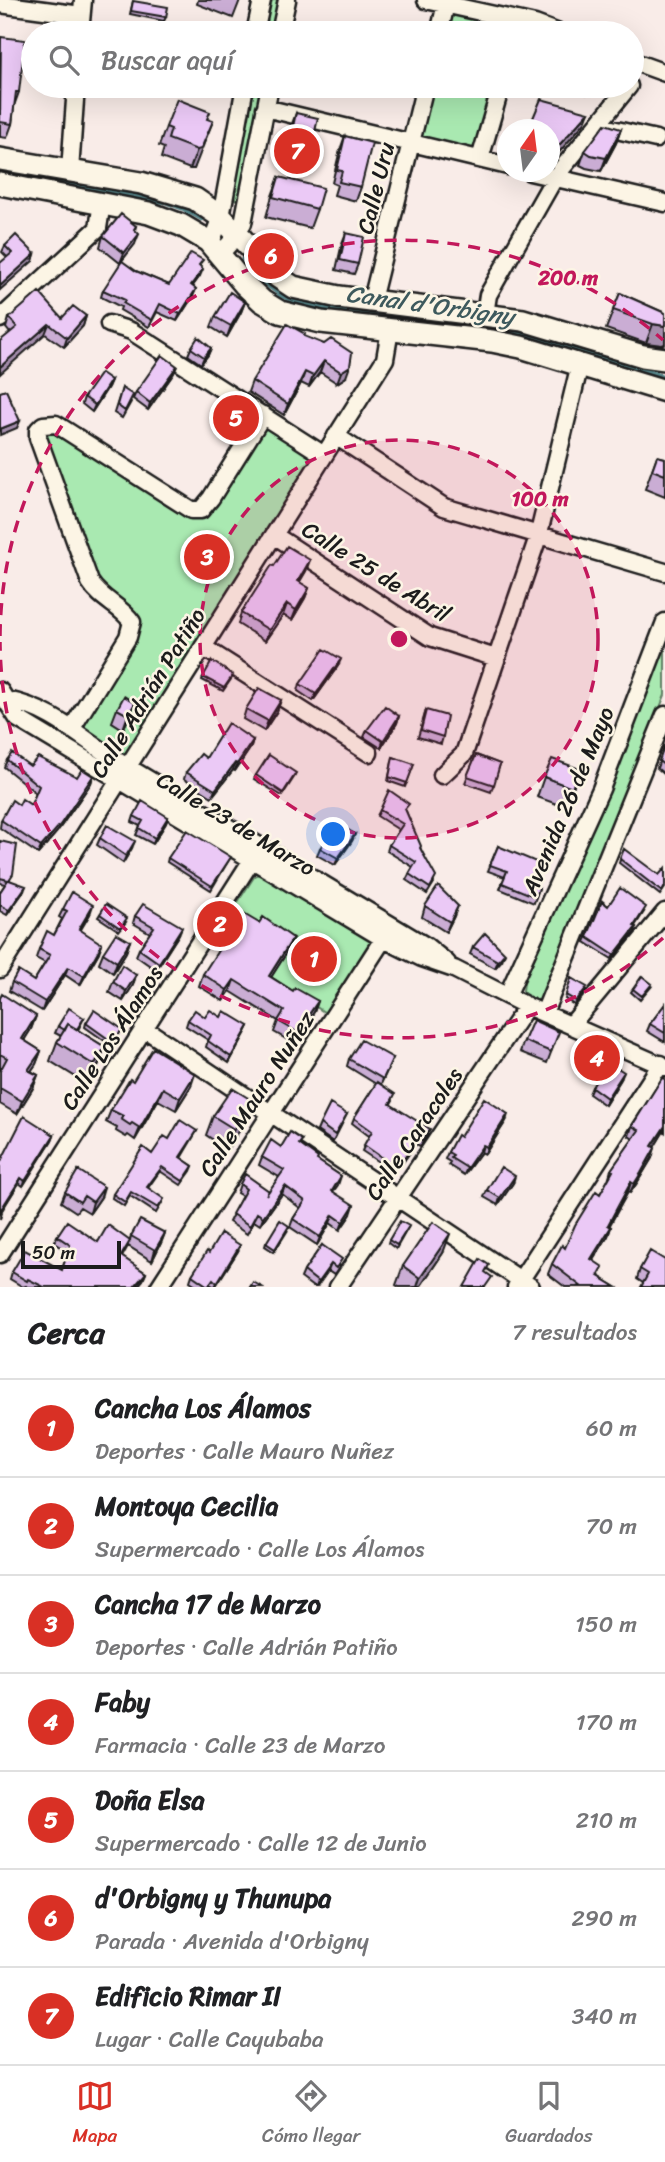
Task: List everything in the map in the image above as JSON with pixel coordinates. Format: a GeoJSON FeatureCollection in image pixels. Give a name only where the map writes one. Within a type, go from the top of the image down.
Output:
{"type":"FeatureCollection","features":[{"type":"Feature","properties":{"kind":"main road"},"geometry":{"type":"LineString","coordinates":[[0,159],[141,183],[195,199],[221,217],[278,277],[293,287],[339,297],[523,320],[643,356],[665,359]]}},
{"type":"Feature","properties":{"kind":"main road"},"geometry":{"type":"LineString","coordinates":[[0,184],[149,213],[181,225],[214,248],[244,284],[262,301],[281,312],[321,322],[492,341],[580,364],[665,391]]}},
{"type":"Feature","properties":{"kind":"street"},"geometry":{"type":"LineString","coordinates":[[258,21],[262,0]]}},
{"type":"Feature","properties":{"kind":"street"},"geometry":{"type":"LineString","coordinates":[[283,21],[287,0]]}},
{"type":"Feature","properties":{"kind":"street"},"geometry":{"type":"LineString","coordinates":[[426,0],[447,2],[500,21]]}},
{"type":"Feature","properties":{"kind":"street"},"geometry":{"type":"LineString","coordinates":[[442,21],[447,2]]}},
{"type":"Feature","properties":{"kind":"street"},"geometry":{"type":"LineString","coordinates":[[0,4],[82,7]]}},
{"type":"Feature","properties":{"kind":"street"},"geometry":{"type":"LineString","coordinates":[[644,65],[665,73]]}},
{"type":"Feature","properties":{"kind":"street"},"geometry":{"type":"LineString","coordinates":[[70,171],[75,98]]}},
{"type":"Feature","properties":{"kind":"street"},"geometry":{"type":"LineString","coordinates":[[214,248],[214,235],[221,217],[243,98]]}},
{"type":"Feature","properties":{"kind":"street"},"geometry":{"type":"LineString","coordinates":[[214,248],[238,234],[247,207],[267,98]]}},
{"type":"Feature","properties":{"kind":"street","name":"Calle Uru"},"geometry":{"type":"LineString","coordinates":[[372,300],[422,98]]}},
{"type":"Feature","properties":{"kind":"street"},"geometry":{"type":"LineString","coordinates":[[480,159],[498,98]]}},
{"type":"Feature","properties":{"kind":"street"},"geometry":{"type":"LineString","coordinates":[[560,171],[619,98]]}},
{"type":"Feature","properties":{"kind":"street"},"geometry":{"type":"LineString","coordinates":[[265,108],[497,163]]}},
{"type":"Feature","properties":{"kind":"street"},"geometry":{"type":"LineString","coordinates":[[597,125],[656,139]]}},
{"type":"Feature","properties":{"kind":"street"},"geometry":{"type":"LineString","coordinates":[[560,178],[665,203]]}},
{"type":"Feature","properties":{"kind":"street"},"geometry":{"type":"LineString","coordinates":[[485,314],[488,295],[552,182]]}},
{"type":"Feature","properties":{"kind":"street"},"geometry":{"type":"LineString","coordinates":[[0,319],[97,228],[102,203]]}},
{"type":"Feature","properties":{"kind":"street"},"geometry":{"type":"LineString","coordinates":[[109,324],[131,331],[324,455]]}},
{"type":"Feature","properties":{"kind":"street","name":"Calle Adrián Patiño"},"geometry":{"type":"LineString","coordinates":[[0,969],[385,359],[390,330]]}},
{"type":"Feature","properties":{"kind":"street"},"geometry":{"type":"LineString","coordinates":[[442,775],[464,754],[538,537],[580,364]]}},
{"type":"Feature","properties":{"kind":"street"},"geometry":{"type":"LineString","coordinates":[[72,728],[128,638],[132,622],[119,608],[97,594],[90,582],[38,438],[38,430],[43,425],[56,424],[191,510],[201,510],[263,415]]}},
{"type":"Feature","properties":{"kind":"street"},"geometry":{"type":"LineString","coordinates":[[336,436],[444,507],[538,537],[665,572]]}},
{"type":"Feature","properties":{"kind":"street","name":"Calle 25 de Abril"},"geometry":{"type":"LineString","coordinates":[[274,535],[430,637],[496,658]]}},
{"type":"Feature","properties":{"kind":"street","name":"Avenida 26 de Mayo"},"geometry":{"type":"LineString","coordinates":[[508,996],[601,789],[665,622]]}},
{"type":"Feature","properties":{"kind":"street"},"geometry":{"type":"LineString","coordinates":[[203,647],[369,753]]}},
{"type":"Feature","properties":{"kind":"street","name":"Calle 23 de Marzo"},"geometry":{"type":"LineString","coordinates":[[2,699],[28,704],[72,728],[124,773]]}},
{"type":"Feature","properties":{"kind":"street","name":"Calle 23 de Marzo"},"geometry":{"type":"LineString","coordinates":[[2,699],[18,719],[124,773],[257,853],[384,939],[663,1066]]}},
{"type":"Feature","properties":{"kind":"street"},"geometry":{"type":"LineString","coordinates":[[544,1013],[665,715]]}},
{"type":"Feature","properties":{"kind":"street","name":"Calle 23 de Marzo"},"geometry":{"type":"LineString","coordinates":[[257,853],[393,925],[426,946],[454,969]]}},
{"type":"Feature","properties":{"kind":"street","name":"Calle Los Álamos"},"geometry":{"type":"LineString","coordinates":[[0,1254],[257,853]]}},
{"type":"Feature","properties":{"kind":"street"},"geometry":{"type":"LineString","coordinates":[[571,1025],[665,912]]}},
{"type":"Feature","properties":{"kind":"street","name":"Calle Mauro Nuñez"},"geometry":{"type":"LineString","coordinates":[[159,1287],[393,925]]}},
{"type":"Feature","properties":{"kind":"street","name":"Calle Caracoles"},"geometry":{"type":"LineString","coordinates":[[338,1287],[527,1006]]}},
{"type":"Feature","properties":{"kind":"street"},"geometry":{"type":"LineString","coordinates":[[145,1029],[399,1198],[522,1285],[663,1066]]}},
{"type":"Feature","properties":{"kind":"green space"},"geometry":{"type":"Polygon","coordinates":[[[270,0],[279,0],[275,21],[266,21],[270,0]]]}},
{"type":"Feature","properties":{"kind":"green space"},"geometry":{"type":"Polygon","coordinates":[[[462,14],[491,21],[450,21],[451,16],[462,14]]]}},
{"type":"Feature","properties":{"kind":"green space"},"geometry":{"type":"Polygon","coordinates":[[[251,98],[259,98],[237,201],[232,194],[251,98]]]}},
{"type":"Feature","properties":{"kind":"green space"},"geometry":{"type":"Polygon","coordinates":[[[430,98],[491,98],[477,147],[473,151],[422,139],[420,133],[430,98]]]}},
{"type":"Feature","properties":{"kind":"green space"},"geometry":{"type":"Polygon","coordinates":[[[267,425],[313,453],[313,459],[125,757],[85,730],[81,724],[135,629],[100,591],[44,433],[53,430],[189,514],[267,425]]]}},
{"type":"Feature","properties":{"kind":"green space"},"geometry":{"type":"Polygon","coordinates":[[[665,637],[665,695],[543,998],[532,999],[523,991],[524,982],[606,794],[665,637]]]}},
{"type":"Feature","properties":{"kind":"green space"},"geometry":{"type":"Polygon","coordinates":[[[261,872],[374,941],[330,1016],[214,939],[254,877],[261,872]]]}},
{"type":"Feature","properties":{"kind":"building"},"geometry":{"type":"Polygon","coordinates":[[[133,1],[168,7],[166,17],[131,11],[133,1]]]}},
{"type":"Feature","properties":{"kind":"building"},"geometry":{"type":"Polygon","coordinates":[[[1,37],[21,40],[21,75],[12,124],[0,122],[1,37]]]}},
{"type":"Feature","properties":{"kind":"building"},"geometry":{"type":"Polygon","coordinates":[[[177,99],[210,112],[207,119],[213,121],[201,149],[197,150],[168,139],[171,129],[166,127],[177,99]]]}},
{"type":"Feature","properties":{"kind":"building"},"geometry":{"type":"Polygon","coordinates":[[[541,99],[589,112],[560,144],[560,119],[533,119],[541,99]]]}},
{"type":"Feature","properties":{"kind":"building"},"geometry":{"type":"Polygon","coordinates":[[[296,113],[318,118],[311,149],[289,144],[296,113]]]}},
{"type":"Feature","properties":{"kind":"building"},"geometry":{"type":"Polygon","coordinates":[[[605,124],[621,129],[606,158],[591,155],[585,151],[605,124]]]}},
{"type":"Feature","properties":{"kind":"building"},"geometry":{"type":"Polygon","coordinates":[[[345,136],[372,143],[361,187],[339,182],[342,171],[337,170],[345,136]]]}},
{"type":"Feature","properties":{"kind":"building"},"geometry":{"type":"Polygon","coordinates":[[[279,177],[323,188],[317,209],[273,197],[279,177]]]}},
{"type":"Feature","properties":{"kind":"building"},"geometry":{"type":"Polygon","coordinates":[[[121,214],[136,226],[134,229],[139,234],[124,253],[103,236],[121,214]]]}},
{"type":"Feature","properties":{"kind":"building"},"geometry":{"type":"Polygon","coordinates":[[[346,233],[364,237],[358,264],[340,260],[346,233]]]}},
{"type":"Feature","properties":{"kind":"building"},"geometry":{"type":"Polygon","coordinates":[[[16,235],[35,254],[0,286],[0,263],[12,253],[5,246],[16,235]]]}},
{"type":"Feature","properties":{"kind":"building"},"geometry":{"type":"Polygon","coordinates":[[[191,253],[203,260],[199,265],[203,269],[191,285],[196,289],[180,314],[160,304],[152,320],[123,303],[125,300],[103,290],[122,261],[136,271],[169,285],[191,253]]]}},
{"type":"Feature","properties":{"kind":"building"},"geometry":{"type":"Polygon","coordinates":[[[39,292],[62,318],[73,306],[86,316],[67,338],[49,324],[0,367],[0,341],[17,327],[9,318],[39,292]]]}},
{"type":"Feature","properties":{"kind":"building"},"geometry":{"type":"Polygon","coordinates":[[[230,292],[245,302],[231,326],[215,317],[230,292]]]}},
{"type":"Feature","properties":{"kind":"building"},"geometry":{"type":"Polygon","coordinates":[[[620,293],[665,313],[665,326],[613,310],[620,293]]]}},
{"type":"Feature","properties":{"kind":"building"},"geometry":{"type":"Polygon","coordinates":[[[287,324],[305,334],[304,336],[324,344],[331,339],[352,353],[350,366],[341,372],[324,361],[313,376],[305,372],[288,404],[252,381],[287,324]]]}},
{"type":"Feature","properties":{"kind":"building"},"geometry":{"type":"Polygon","coordinates":[[[198,337],[211,348],[204,357],[191,348],[198,337]]]}},
{"type":"Feature","properties":{"kind":"building"},"geometry":{"type":"Polygon","coordinates":[[[162,355],[177,366],[150,403],[136,392],[162,355]]]}},
{"type":"Feature","properties":{"kind":"building"},"geometry":{"type":"Polygon","coordinates":[[[101,373],[111,380],[95,405],[84,397],[101,373]]]}},
{"type":"Feature","properties":{"kind":"building"},"geometry":{"type":"Polygon","coordinates":[[[122,388],[133,395],[125,411],[117,405],[122,388]]]}},
{"type":"Feature","properties":{"kind":"building"},"geometry":{"type":"Polygon","coordinates":[[[6,390],[20,421],[0,429],[0,392],[6,390]]]}},
{"type":"Feature","properties":{"kind":"building"},"geometry":{"type":"Polygon","coordinates":[[[657,456],[665,458],[665,475],[652,470],[657,456]]]}},
{"type":"Feature","properties":{"kind":"building"},"geometry":{"type":"Polygon","coordinates":[[[287,546],[310,560],[298,581],[309,588],[296,610],[287,604],[269,630],[241,613],[287,546]]]}},
{"type":"Feature","properties":{"kind":"building"},"geometry":{"type":"Polygon","coordinates":[[[324,649],[341,659],[316,694],[300,684],[324,649]]]}},
{"type":"Feature","properties":{"kind":"building"},"geometry":{"type":"Polygon","coordinates":[[[212,661],[233,675],[224,688],[203,677],[212,661]]]}},
{"type":"Feature","properties":{"kind":"building"},"geometry":{"type":"Polygon","coordinates":[[[259,688],[281,700],[268,721],[246,709],[259,688]]]}},
{"type":"Feature","properties":{"kind":"building"},"geometry":{"type":"Polygon","coordinates":[[[124,696],[135,703],[128,715],[117,709],[124,696]]]}},
{"type":"Feature","properties":{"kind":"building"},"geometry":{"type":"Polygon","coordinates":[[[385,706],[399,716],[383,741],[367,730],[385,706]]]}},
{"type":"Feature","properties":{"kind":"building"},"geometry":{"type":"Polygon","coordinates":[[[426,710],[447,716],[443,737],[421,730],[426,710]]]}},
{"type":"Feature","properties":{"kind":"building"},"geometry":{"type":"Polygon","coordinates":[[[228,723],[253,740],[215,790],[186,772],[201,754],[206,758],[228,723]]]}},
{"type":"Feature","properties":{"kind":"building"},"geometry":{"type":"Polygon","coordinates":[[[665,745],[665,766],[659,761],[665,745]]]}},
{"type":"Feature","properties":{"kind":"building"},"geometry":{"type":"Polygon","coordinates":[[[12,753],[30,766],[38,757],[77,777],[82,769],[93,776],[60,825],[41,847],[1,820],[12,800],[19,805],[22,799],[31,805],[39,786],[7,760],[12,753]]]}},
{"type":"Feature","properties":{"kind":"building"},"geometry":{"type":"Polygon","coordinates":[[[269,755],[296,773],[283,793],[256,775],[269,755]]]}},
{"type":"Feature","properties":{"kind":"building"},"geometry":{"type":"Polygon","coordinates":[[[476,755],[500,764],[494,785],[467,776],[476,755]]]}},
{"type":"Feature","properties":{"kind":"building"},"geometry":{"type":"Polygon","coordinates":[[[393,757],[414,764],[407,783],[389,777],[393,757]]]}},
{"type":"Feature","properties":{"kind":"building"},"geometry":{"type":"Polygon","coordinates":[[[552,759],[580,769],[572,788],[544,777],[552,759]]]}},
{"type":"Feature","properties":{"kind":"building"},"geometry":{"type":"Polygon","coordinates":[[[389,790],[409,804],[405,809],[420,848],[436,877],[430,888],[409,874],[416,862],[389,845],[403,824],[380,810],[389,790]]]}},
{"type":"Feature","properties":{"kind":"building"},"geometry":{"type":"Polygon","coordinates":[[[142,801],[168,817],[155,838],[139,828],[143,821],[134,816],[142,801]]]}},
{"type":"Feature","properties":{"kind":"building"},"geometry":{"type":"Polygon","coordinates":[[[337,823],[355,834],[338,858],[320,848],[337,823]]]}},
{"type":"Feature","properties":{"kind":"building"},"geometry":{"type":"Polygon","coordinates":[[[107,825],[135,841],[126,856],[100,838],[107,825]]]}},
{"type":"Feature","properties":{"kind":"building"},"geometry":{"type":"Polygon","coordinates":[[[187,830],[231,857],[212,886],[168,858],[187,830]]]}},
{"type":"Feature","properties":{"kind":"building"},"geometry":{"type":"Polygon","coordinates":[[[0,841],[17,845],[13,874],[9,880],[26,886],[9,910],[0,905],[0,892],[8,880],[0,878],[0,841]]]}},
{"type":"Feature","properties":{"kind":"building"},"geometry":{"type":"Polygon","coordinates":[[[498,846],[541,864],[532,885],[539,888],[536,897],[502,883],[507,871],[490,865],[498,846]]]}},
{"type":"Feature","properties":{"kind":"building"},"geometry":{"type":"Polygon","coordinates":[[[624,849],[659,875],[665,868],[665,886],[662,892],[620,859],[624,849]]]}},
{"type":"Feature","properties":{"kind":"building"},"geometry":{"type":"Polygon","coordinates":[[[438,886],[458,906],[450,922],[425,906],[438,886]]]}},
{"type":"Feature","properties":{"kind":"building"},"geometry":{"type":"Polygon","coordinates":[[[620,888],[646,907],[634,926],[636,927],[614,955],[587,937],[602,901],[608,906],[620,888]]]}},
{"type":"Feature","properties":{"kind":"building"},"geometry":{"type":"Polygon","coordinates":[[[72,892],[93,905],[79,929],[102,944],[84,976],[68,967],[45,1002],[12,982],[18,971],[34,981],[50,955],[39,949],[47,931],[54,935],[67,911],[63,909],[72,892]]]}},
{"type":"Feature","properties":{"kind":"building"},"geometry":{"type":"Polygon","coordinates":[[[106,904],[127,918],[120,928],[100,914],[106,904]]]}},
{"type":"Feature","properties":{"kind":"building"},"geometry":{"type":"Polygon","coordinates":[[[143,904],[182,927],[159,963],[139,949],[154,927],[135,916],[143,904]]]}},
{"type":"Feature","properties":{"kind":"building"},"geometry":{"type":"Polygon","coordinates":[[[242,913],[259,923],[263,917],[293,938],[269,976],[293,991],[295,988],[318,1001],[297,1032],[278,1021],[284,1011],[234,980],[227,990],[203,974],[242,913]]]}},
{"type":"Feature","properties":{"kind":"building"},"geometry":{"type":"Polygon","coordinates":[[[116,933],[130,941],[117,962],[103,953],[116,933]]]}},
{"type":"Feature","properties":{"kind":"building"},"geometry":{"type":"Polygon","coordinates":[[[485,933],[505,953],[498,961],[473,947],[485,933]]]}},
{"type":"Feature","properties":{"kind":"building"},"geometry":{"type":"Polygon","coordinates":[[[122,965],[136,975],[126,991],[113,982],[122,965]]]}},
{"type":"Feature","properties":{"kind":"building"},"geometry":{"type":"Polygon","coordinates":[[[642,976],[652,984],[642,996],[633,989],[642,976]]]}},
{"type":"Feature","properties":{"kind":"building"},"geometry":{"type":"Polygon","coordinates":[[[571,978],[587,987],[576,1001],[566,995],[571,978]]]}},
{"type":"Feature","properties":{"kind":"building"},"geometry":{"type":"Polygon","coordinates":[[[2,994],[36,1016],[22,1039],[41,1051],[28,1070],[38,1075],[22,1101],[0,1088],[0,1071],[7,1058],[0,1054],[2,994]]]}},
{"type":"Feature","properties":{"kind":"building"},"geometry":{"type":"Polygon","coordinates":[[[665,1004],[665,1033],[650,1024],[665,1004]]]}},
{"type":"Feature","properties":{"kind":"building"},"geometry":{"type":"Polygon","coordinates":[[[69,1008],[84,1018],[77,1029],[68,1024],[65,1030],[58,1026],[69,1008]]]}},
{"type":"Feature","properties":{"kind":"building"},"geometry":{"type":"Polygon","coordinates":[[[94,1010],[122,1029],[114,1043],[86,1023],[94,1010]]]}},
{"type":"Feature","properties":{"kind":"building"},"geometry":{"type":"Polygon","coordinates":[[[195,1010],[205,1017],[210,1010],[221,1017],[224,1011],[249,1026],[231,1057],[208,1041],[211,1035],[188,1020],[195,1010]]]}},
{"type":"Feature","properties":{"kind":"building"},"geometry":{"type":"Polygon","coordinates":[[[533,1020],[559,1032],[551,1052],[524,1041],[533,1020]]]}},
{"type":"Feature","properties":{"kind":"building"},"geometry":{"type":"Polygon","coordinates":[[[68,1024],[105,1047],[94,1065],[57,1042],[68,1024]]]}},
{"type":"Feature","properties":{"kind":"building"},"geometry":{"type":"Polygon","coordinates":[[[361,1040],[393,1058],[383,1079],[349,1059],[361,1040]]]}},
{"type":"Feature","properties":{"kind":"building"},"geometry":{"type":"Polygon","coordinates":[[[153,1048],[195,1074],[180,1098],[163,1088],[140,1128],[132,1123],[130,1125],[121,1119],[123,1116],[111,1110],[153,1048]]]}},
{"type":"Feature","properties":{"kind":"building"},"geometry":{"type":"Polygon","coordinates":[[[608,1062],[624,1072],[607,1098],[592,1087],[608,1062]]]}},
{"type":"Feature","properties":{"kind":"building"},"geometry":{"type":"Polygon","coordinates":[[[662,1078],[665,1079],[665,1126],[652,1146],[655,1148],[641,1173],[634,1184],[631,1182],[608,1225],[611,1227],[591,1259],[603,1267],[598,1276],[616,1287],[582,1287],[552,1264],[562,1245],[565,1248],[575,1225],[596,1191],[600,1194],[613,1171],[611,1170],[639,1130],[632,1126],[662,1078]]]}},
{"type":"Feature","properties":{"kind":"building"},"geometry":{"type":"Polygon","coordinates":[[[377,1082],[395,1094],[390,1104],[430,1129],[422,1141],[418,1138],[403,1160],[391,1164],[364,1145],[372,1131],[354,1118],[377,1082]]]}},
{"type":"Feature","properties":{"kind":"building"},"geometry":{"type":"Polygon","coordinates":[[[232,1088],[253,1101],[234,1129],[213,1116],[232,1088]]]}},
{"type":"Feature","properties":{"kind":"building"},"geometry":{"type":"Polygon","coordinates":[[[484,1098],[508,1114],[487,1147],[483,1145],[467,1168],[451,1158],[453,1155],[448,1152],[484,1098]]]}},
{"type":"Feature","properties":{"kind":"building"},"geometry":{"type":"Polygon","coordinates":[[[330,1104],[347,1114],[335,1135],[320,1124],[330,1104]]]}},
{"type":"Feature","properties":{"kind":"building"},"geometry":{"type":"Polygon","coordinates":[[[24,1116],[54,1135],[25,1181],[21,1178],[0,1211],[0,1163],[24,1116]]]}},
{"type":"Feature","properties":{"kind":"building"},"geometry":{"type":"Polygon","coordinates":[[[180,1120],[197,1131],[180,1157],[193,1166],[183,1181],[162,1167],[147,1187],[164,1199],[158,1208],[131,1192],[125,1202],[113,1194],[143,1147],[152,1154],[164,1136],[169,1139],[180,1120]]]}},
{"type":"Feature","properties":{"kind":"building"},"geometry":{"type":"Polygon","coordinates":[[[290,1132],[302,1140],[299,1144],[318,1158],[317,1160],[341,1176],[332,1191],[354,1205],[343,1222],[333,1215],[320,1237],[293,1219],[305,1201],[285,1186],[263,1217],[257,1213],[250,1226],[232,1214],[246,1189],[240,1184],[245,1174],[269,1191],[284,1170],[262,1157],[271,1140],[281,1147],[290,1132]]]}},
{"type":"Feature","properties":{"kind":"building"},"geometry":{"type":"Polygon","coordinates":[[[501,1167],[515,1176],[500,1198],[487,1190],[501,1167]]]}},
{"type":"Feature","properties":{"kind":"building"},"geometry":{"type":"Polygon","coordinates":[[[78,1170],[104,1187],[93,1202],[84,1196],[80,1202],[65,1192],[78,1170]]]}},
{"type":"Feature","properties":{"kind":"building"},"geometry":{"type":"Polygon","coordinates":[[[140,1220],[165,1233],[155,1250],[131,1236],[140,1220]]]}},
{"type":"Feature","properties":{"kind":"building"},"geometry":{"type":"Polygon","coordinates":[[[280,1220],[289,1226],[275,1249],[266,1243],[280,1220]]]}},
{"type":"Feature","properties":{"kind":"building"},"geometry":{"type":"Polygon","coordinates":[[[67,1221],[98,1242],[108,1225],[130,1241],[121,1256],[146,1273],[134,1287],[44,1287],[12,1272],[25,1250],[62,1270],[70,1245],[57,1236],[67,1221]]]}},
{"type":"Feature","properties":{"kind":"building"},"geometry":{"type":"Polygon","coordinates":[[[400,1221],[409,1226],[397,1245],[389,1240],[400,1221]]]}},
{"type":"Feature","properties":{"kind":"building"},"geometry":{"type":"Polygon","coordinates":[[[433,1222],[450,1234],[420,1278],[403,1266],[433,1222]]]}},
{"type":"Feature","properties":{"kind":"building"},"geometry":{"type":"Polygon","coordinates":[[[221,1233],[240,1245],[217,1283],[213,1279],[208,1286],[192,1275],[221,1233]]]}},
{"type":"Feature","properties":{"kind":"building"},"geometry":{"type":"Polygon","coordinates":[[[322,1245],[342,1259],[336,1268],[331,1264],[318,1282],[304,1271],[322,1245]]]}},
{"type":"Feature","properties":{"kind":"building"},"geometry":{"type":"Polygon","coordinates":[[[650,1251],[665,1260],[665,1287],[641,1287],[648,1274],[640,1269],[650,1251]]]}},
{"type":"Feature","properties":{"kind":"building"},"geometry":{"type":"Polygon","coordinates":[[[480,1259],[489,1265],[485,1272],[492,1277],[485,1287],[464,1287],[480,1259]]]}},
{"type":"Feature","properties":{"kind":"waterway","name":"Canal d'Orbigny"},"geometry":{"type":"LineString","coordinates":[[0,171],[165,202],[202,219]]}},
{"type":"Feature","properties":{"kind":"waterway","name":"Canal d'Orbigny"},"geometry":{"type":"LineString","coordinates":[[243,259],[263,282],[282,296],[301,304],[340,311],[493,327],[569,346],[665,377]]}},
{"type":"Feature","properties":{"kind":"place","name":"Edificio Rimar II"},"geometry":{"type":"Point","coordinates":[297,151]}},
{"type":"Feature","properties":{"kind":"place","name":"d'Orbigny y Thunupa"},"geometry":{"type":"Point","coordinates":[271,256]}},
{"type":"Feature","properties":{"kind":"place","name":"Doña Elsa"},"geometry":{"type":"Point","coordinates":[236,418]}},
{"type":"Feature","properties":{"kind":"place","name":"Cancha 17 de Marzo"},"geometry":{"type":"Point","coordinates":[207,557]}},
{"type":"Feature","properties":{"kind":"place","name":"Montoya Cecilia"},"geometry":{"type":"Point","coordinates":[220,924]}},
{"type":"Feature","properties":{"kind":"place","name":"Cancha Los Álamos"},"geometry":{"type":"Point","coordinates":[314,959]}},
{"type":"Feature","properties":{"kind":"place","name":"Faby"},"geometry":{"type":"Point","coordinates":[597,1058]}}]}
